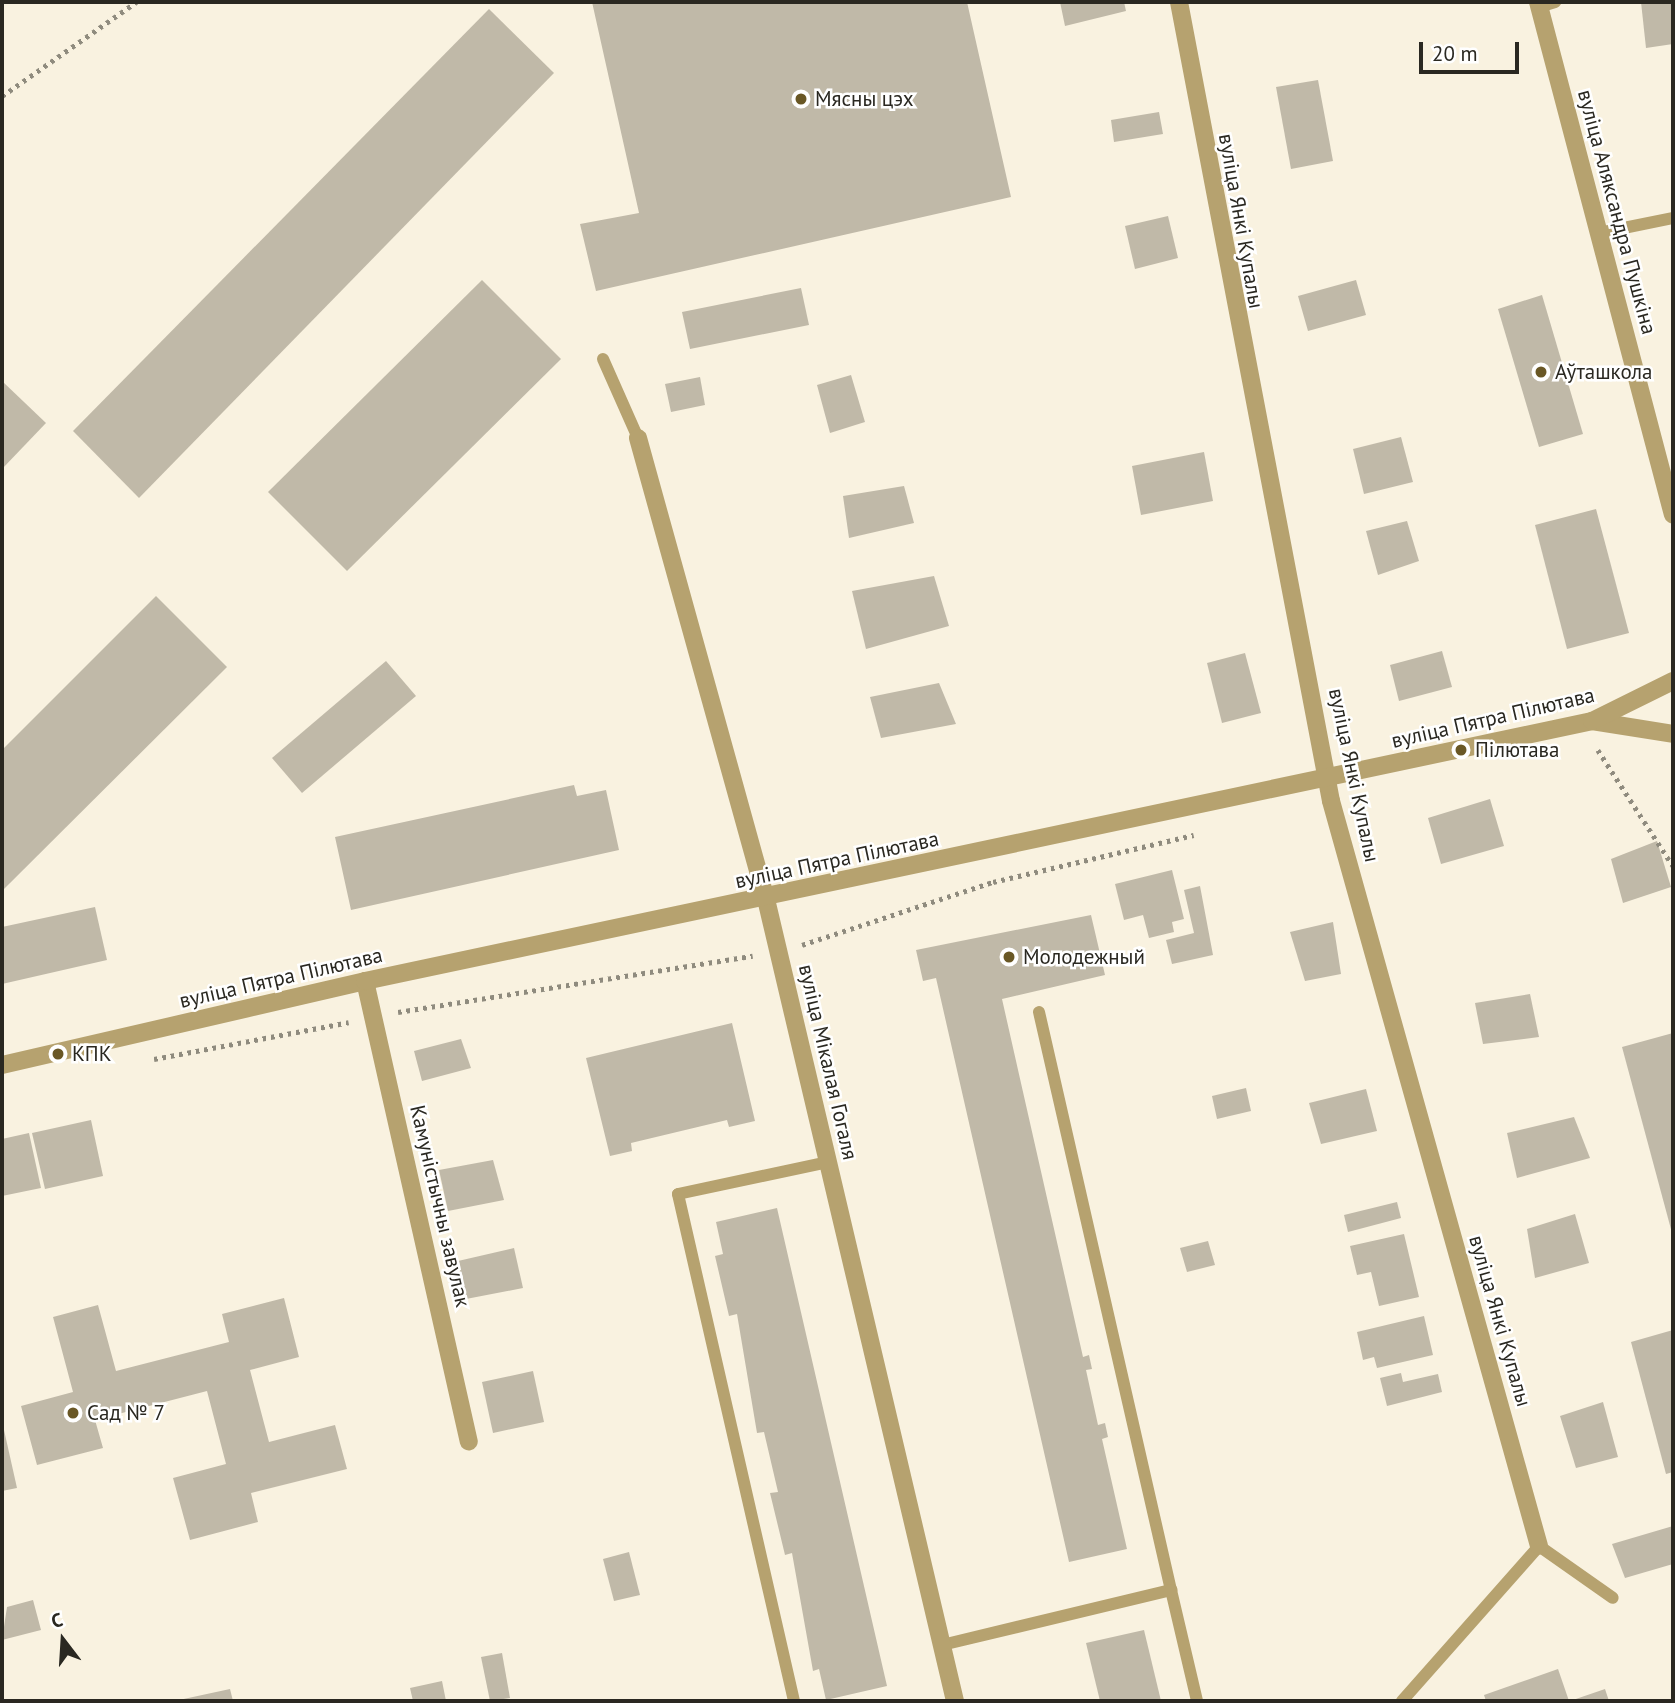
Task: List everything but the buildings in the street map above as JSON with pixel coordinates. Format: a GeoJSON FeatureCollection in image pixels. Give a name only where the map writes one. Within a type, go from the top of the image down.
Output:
{"type":"FeatureCollection","features":[{"type":"Feature","properties":{"kind":"street","name":"вуліца Янкі Купалы"},"geometry":{"type":"LineString","coordinates":[[1179,2],[1330,780],[1539,1546]]}},
{"type":"Feature","properties":{"kind":"street","name":"вуліца Аляксандра Пушкіна"},"geometry":{"type":"LineString","coordinates":[[1544,4],[1599,233],[1673,515]]}},
{"type":"Feature","properties":{"kind":"street","name":"вуліца Мікалая Гогаля"},"geometry":{"type":"LineString","coordinates":[[638,438],[766,899],[955,1701]]}},
{"type":"Feature","properties":{"kind":"street","name":"вуліца Пятра Пілютава"},"geometry":{"type":"LineString","coordinates":[[2,1065],[365,981],[1330,780],[1592,721],[1673,681]]}},
{"type":"Feature","properties":{"kind":"street"},"geometry":{"type":"LineString","coordinates":[[1592,721],[1673,734]]}},
{"type":"Feature","properties":{"kind":"street","name":"Камуністычны завулак"},"geometry":{"type":"LineString","coordinates":[[365,981],[469,1441]]}},
{"type":"Feature","properties":{"kind":"lane"},"geometry":{"type":"LineString","coordinates":[[1599,233],[1673,218]]}},
{"type":"Feature","properties":{"kind":"lane"},"geometry":{"type":"LineString","coordinates":[[603,359],[638,438]]}},
{"type":"Feature","properties":{"kind":"lane"},"geometry":{"type":"LineString","coordinates":[[1039,1012],[1197,1701]]}},
{"type":"Feature","properties":{"kind":"lane"},"geometry":{"type":"LineString","coordinates":[[794,1701],[678,1194],[828,1162]]}},
{"type":"Feature","properties":{"kind":"lane"},"geometry":{"type":"LineString","coordinates":[[1402,1701],[1539,1546],[1613,1598]]}},
{"type":"Feature","properties":{"kind":"lane"},"geometry":{"type":"LineString","coordinates":[[942,1645],[1171,1590]]}},
{"type":"Feature","properties":{"kind":"path"},"geometry":{"type":"LineString","coordinates":[[2,96],[136,2]]}},
{"type":"Feature","properties":{"kind":"path"},"geometry":{"type":"LineString","coordinates":[[1591,746],[1603,752],[1673,866]]}},
{"type":"Feature","properties":{"kind":"path"},"geometry":{"type":"LineString","coordinates":[[148,1060],[374,1017],[779,952],[993,882],[1209,831]]}},
{"type":"Feature","properties":{"kind":"place","name":"Мясны цэх"},"geometry":{"type":"Point","coordinates":[801,99]}},
{"type":"Feature","properties":{"kind":"place","name":"Аўташкола"},"geometry":{"type":"Point","coordinates":[1541,372]}},
{"type":"Feature","properties":{"kind":"place","name":"Пілютава"},"geometry":{"type":"Point","coordinates":[1461,750]}},
{"type":"Feature","properties":{"kind":"place","name":"Молодежный"},"geometry":{"type":"Point","coordinates":[1009,957]}},
{"type":"Feature","properties":{"kind":"place","name":"КПК"},"geometry":{"type":"Point","coordinates":[58,1054]}},
{"type":"Feature","properties":{"kind":"place","name":"Сад № 7"},"geometry":{"type":"Point","coordinates":[73,1413]}}]}
